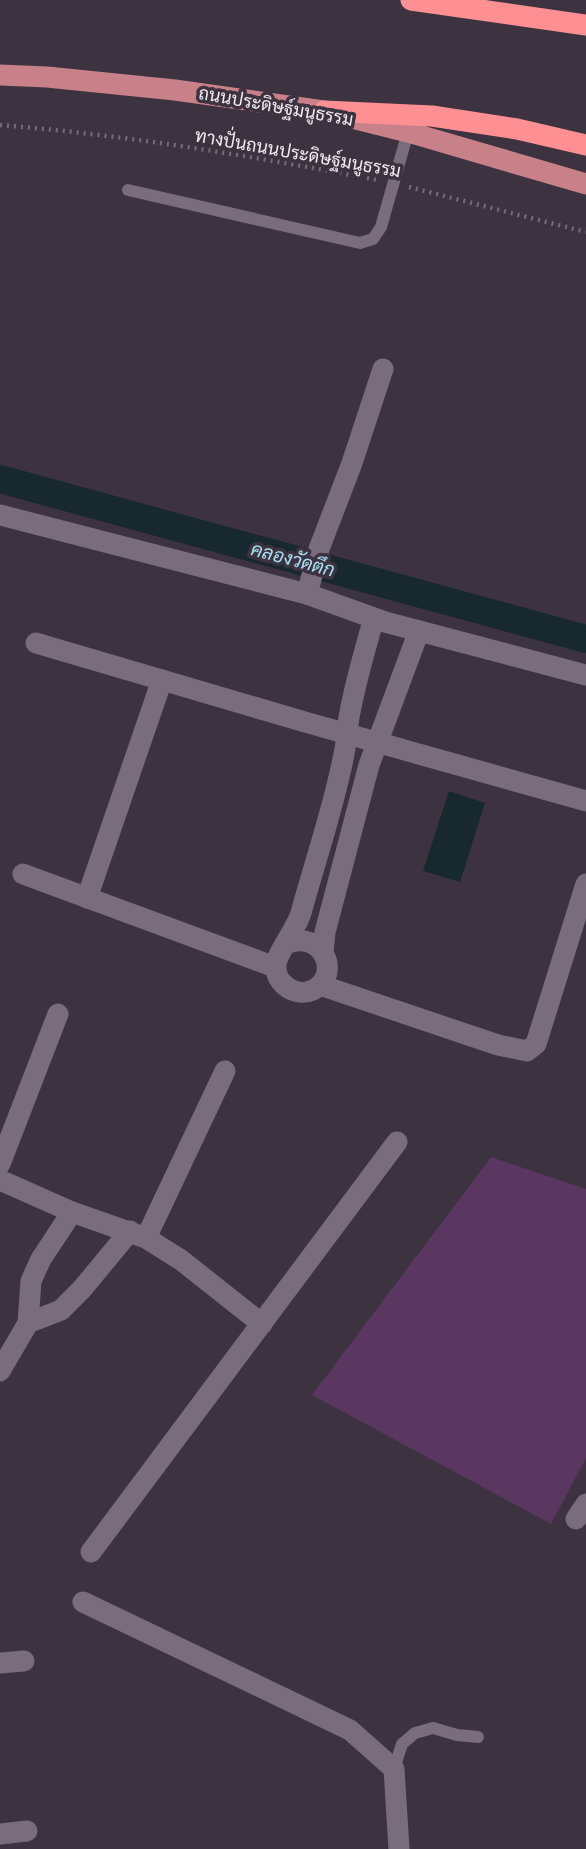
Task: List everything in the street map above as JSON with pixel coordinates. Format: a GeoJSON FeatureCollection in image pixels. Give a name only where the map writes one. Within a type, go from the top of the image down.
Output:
{"type":"FeatureCollection","features":[{"type":"Feature","properties":{"kind":"highway"},"geometry":{"type":"LineString","coordinates":[[411,0],[586,25]]}},
{"type":"Feature","properties":{"kind":"highway"},"geometry":{"type":"LineString","coordinates":[[324,111],[432,116],[517,128],[586,145]]}},
{"type":"Feature","properties":{"kind":"main road","name":"ถนนประดิษฐ์มนูธรรม"},"geometry":{"type":"LineString","coordinates":[[0,75],[175,90],[324,111],[408,132],[586,184]]}},
{"type":"Feature","properties":{"kind":"street"},"geometry":{"type":"LineString","coordinates":[[309,584],[383,369]]}},
{"type":"Feature","properties":{"kind":"street"},"geometry":{"type":"LineString","coordinates":[[0,515],[309,584],[374,618],[586,675]]}},
{"type":"Feature","properties":{"kind":"street"},"geometry":{"type":"LineString","coordinates":[[286,944],[302,940],[318,946],[323,953],[327,969],[320,985],[313,990],[296,992],[281,983],[275,967],[276,958],[298,922],[344,754],[350,712],[374,618]]}},
{"type":"Feature","properties":{"kind":"street"},"geometry":{"type":"LineString","coordinates":[[323,953],[328,919],[369,765],[419,631]]}},
{"type":"Feature","properties":{"kind":"street"},"geometry":{"type":"LineString","coordinates":[[36,643],[586,801]]}},
{"type":"Feature","properties":{"kind":"street"},"geometry":{"type":"LineString","coordinates":[[87,898],[162,680]]}},
{"type":"Feature","properties":{"kind":"street"},"geometry":{"type":"LineString","coordinates":[[23,874],[275,967]]}},
{"type":"Feature","properties":{"kind":"street"},"geometry":{"type":"LineString","coordinates":[[320,985],[498,1045],[527,1051],[536,1044],[586,884]]}},
{"type":"Feature","properties":{"kind":"street"},"geometry":{"type":"LineString","coordinates":[[0,1164],[58,1014]]}},
{"type":"Feature","properties":{"kind":"street"},"geometry":{"type":"LineString","coordinates":[[28,1323],[61,1310],[138,1234],[225,1071]]}},
{"type":"Feature","properties":{"kind":"street"},"geometry":{"type":"LineString","coordinates":[[91,1552],[397,1142]]}},
{"type":"Feature","properties":{"kind":"street"},"geometry":{"type":"LineString","coordinates":[[0,1180],[72,1212],[138,1234],[181,1260],[262,1324]]}},
{"type":"Feature","properties":{"kind":"street"},"geometry":{"type":"LineString","coordinates":[[0,1371],[28,1323],[32,1281],[41,1259],[72,1212]]}},
{"type":"Feature","properties":{"kind":"street"},"geometry":{"type":"LineString","coordinates":[[83,1602],[351,1730],[394,1769],[399,1849]]}},
{"type":"Feature","properties":{"kind":"street"},"geometry":{"type":"LineString","coordinates":[[0,1663],[24,1661]]}},
{"type":"Feature","properties":{"kind":"street"},"geometry":{"type":"LineString","coordinates":[[0,1834],[27,1832]]}},
{"type":"Feature","properties":{"kind":"lane"},"geometry":{"type":"LineString","coordinates":[[128,190],[360,243],[373,240],[380,227],[408,132]]}},
{"type":"Feature","properties":{"kind":"lane"},"geometry":{"type":"LineString","coordinates":[[394,1769],[402,1744],[415,1733],[433,1728],[457,1735],[478,1737]]}},
{"type":"Feature","properties":{"kind":"path","name":"ทางปั่นถนนประดิษฐ์มนูธรรม"},"geometry":{"type":"LineString","coordinates":[[0,125],[127,139],[271,160],[395,183],[586,232]]}},
{"type":"Feature","properties":{"kind":"shaded area"},"geometry":{"type":"Polygon","coordinates":[[[449,791],[485,803],[460,882],[423,871],[449,791]]]}},
{"type":"Feature","properties":{"kind":"shaded area"},"geometry":{"type":"Polygon","coordinates":[[[491,1157],[586,1189],[586,1458],[551,1524],[312,1395],[491,1157]]]}},
{"type":"Feature","properties":{"kind":"waterway","name":"คลองวัดตึก"},"geometry":{"type":"LineString","coordinates":[[0,479],[586,639]]}}]}
